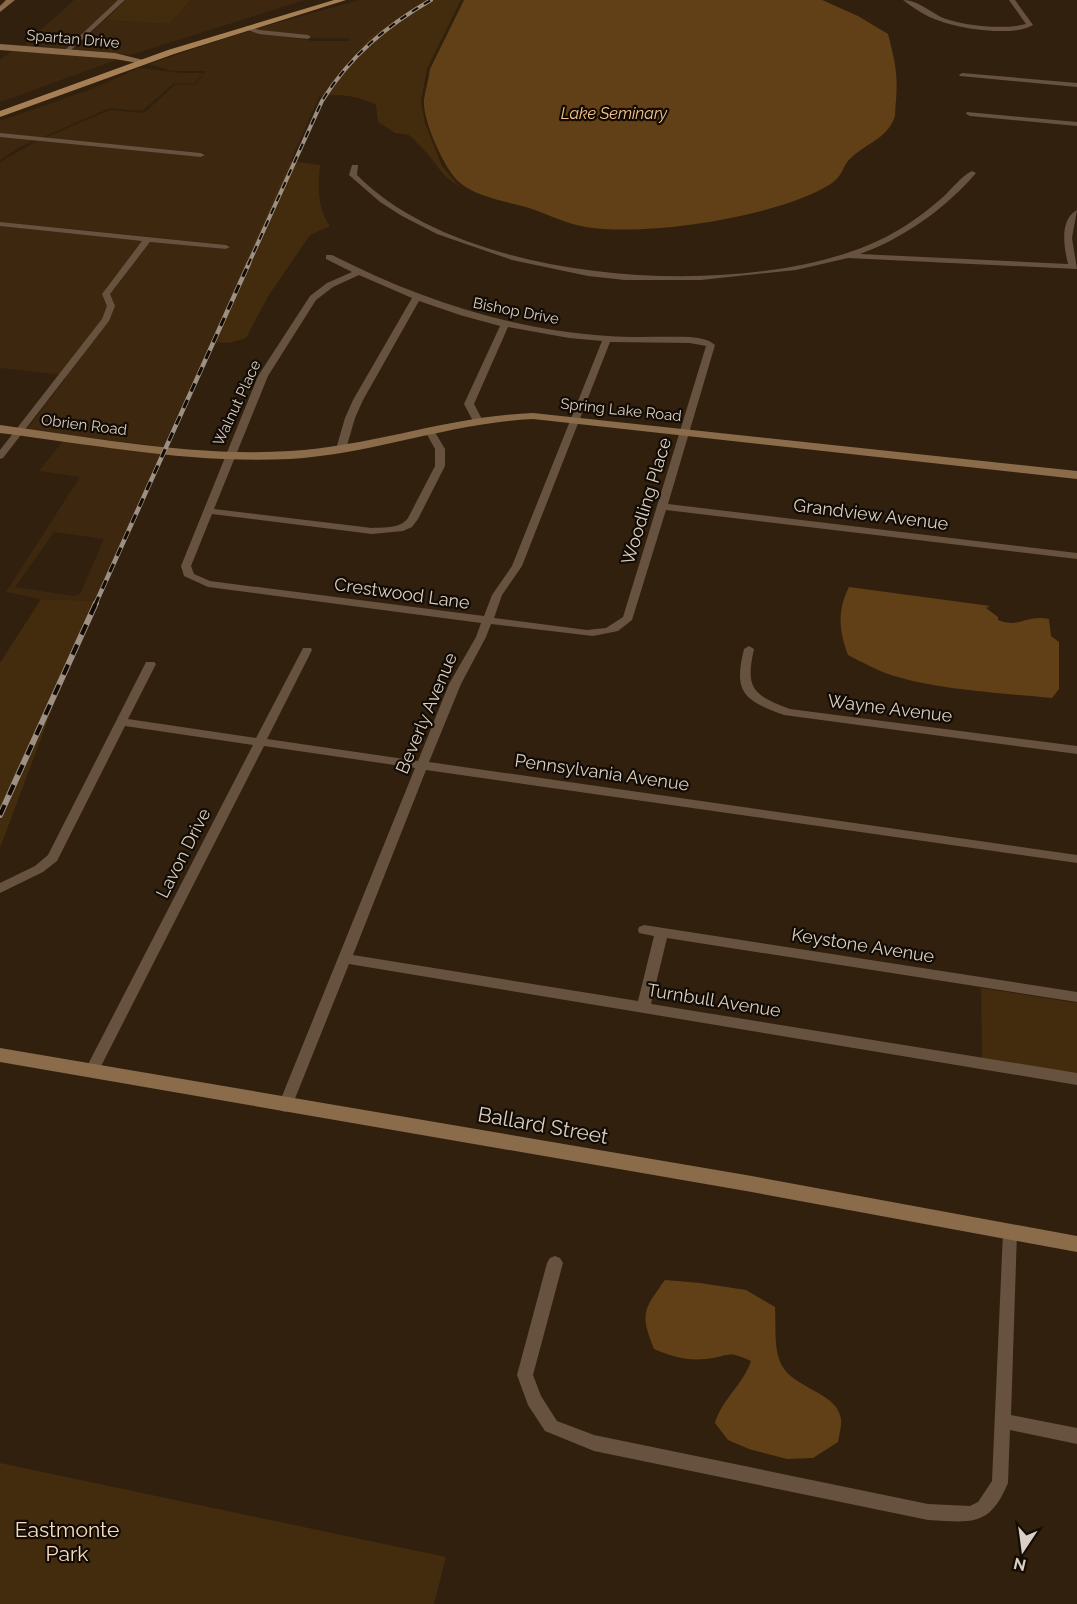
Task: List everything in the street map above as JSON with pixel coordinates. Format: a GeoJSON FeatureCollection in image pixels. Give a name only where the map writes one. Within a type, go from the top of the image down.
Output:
{"type":"FeatureCollection","features":[{"type":"Feature","properties":{"kind":"main road"},"geometry":{"type":"LineString","coordinates":[[3,110],[39,93],[39,90],[130,57],[314,0]]}},
{"type":"Feature","properties":{"kind":"main road"},"geometry":{"type":"LineString","coordinates":[[3,110],[143,61],[342,0]]}},
{"type":"Feature","properties":{"kind":"street"},"geometry":{"type":"LineString","coordinates":[[0,9],[11,0]]}},
{"type":"Feature","properties":{"kind":"street"},"geometry":{"type":"LineString","coordinates":[[67,51],[122,0]]}},
{"type":"Feature","properties":{"kind":"street"},"geometry":{"type":"LineString","coordinates":[[906,0],[949,22],[1007,28],[1027,27],[1030,25],[1012,0]]}},
{"type":"Feature","properties":{"kind":"street"},"geometry":{"type":"LineString","coordinates":[[247,28],[259,33],[308,37]]}},
{"type":"Feature","properties":{"kind":"street","name":"Spartan Drive"},"geometry":{"type":"LineString","coordinates":[[0,47],[130,57],[143,61]]}},
{"type":"Feature","properties":{"kind":"street"},"geometry":{"type":"LineString","coordinates":[[962,75],[1077,86]]}},
{"type":"Feature","properties":{"kind":"street"},"geometry":{"type":"LineString","coordinates":[[970,114],[1077,124]]}},
{"type":"Feature","properties":{"kind":"street"},"geometry":{"type":"LineString","coordinates":[[0,135],[201,155]]}},
{"type":"Feature","properties":{"kind":"street"},"geometry":{"type":"LineString","coordinates":[[355,166],[353,175],[376,196],[422,224],[483,250],[533,265],[604,277],[675,279],[775,271],[847,256],[916,224],[931,213],[972,173]]}},
{"type":"Feature","properties":{"kind":"street"},"geometry":{"type":"LineString","coordinates":[[847,256],[1075,267],[1068,242],[1074,215],[1077,212]]}},
{"type":"Feature","properties":{"kind":"street"},"geometry":{"type":"LineString","coordinates":[[0,224],[226,247]]}},
{"type":"Feature","properties":{"kind":"street"},"geometry":{"type":"LineString","coordinates":[[0,456],[110,314],[111,306],[106,294],[148,239]]}},
{"type":"Feature","properties":{"kind":"street","name":"Bishop Drive"},"geometry":{"type":"LineString","coordinates":[[329,257],[416,299],[505,325],[607,339],[696,340],[708,343]]}},
{"type":"Feature","properties":{"kind":"street","name":"Walnut Place"},"geometry":{"type":"LineString","coordinates":[[189,576],[186,566],[263,376],[313,298],[330,285],[359,272]]}},
{"type":"Feature","properties":{"kind":"street"},"geometry":{"type":"LineString","coordinates":[[341,449],[358,400],[416,299]]}},
{"type":"Feature","properties":{"kind":"street"},"geometry":{"type":"LineString","coordinates":[[478,421],[470,409],[471,399],[505,325]]}},
{"type":"Feature","properties":{"kind":"street","name":"Beverly Avenue"},"geometry":{"type":"LineString","coordinates":[[285,1106],[455,684],[488,621],[497,595],[517,566],[607,339]]}},
{"type":"Feature","properties":{"kind":"street","name":"Woodling Place"},"geometry":{"type":"LineString","coordinates":[[613,630],[621,626],[628,618],[711,350],[708,343]]}},
{"type":"Feature","properties":{"kind":"street","name":"Spring Lake Road"},"geometry":{"type":"LineString","coordinates":[[164,450],[291,455],[341,449],[478,421],[518,416],[1077,475]]}},
{"type":"Feature","properties":{"kind":"street","name":"Obrien Road"},"geometry":{"type":"LineString","coordinates":[[0,429],[164,450]]}},
{"type":"Feature","properties":{"kind":"street"},"geometry":{"type":"LineString","coordinates":[[209,510],[372,531],[399,529],[408,525],[413,519],[440,466],[441,449],[430,431]]}},
{"type":"Feature","properties":{"kind":"street","name":"Grandview Avenue"},"geometry":{"type":"LineString","coordinates":[[661,506],[1077,556]]}},
{"type":"Feature","properties":{"kind":"street","name":"Crestwood Lane"},"geometry":{"type":"LineString","coordinates":[[189,576],[208,584],[488,621],[587,633],[613,630]]}},
{"type":"Feature","properties":{"kind":"street","name":"Wayne Avenue"},"geometry":{"type":"LineString","coordinates":[[749,649],[743,677],[745,688],[754,698],[788,712],[1077,750]]}},
{"type":"Feature","properties":{"kind":"street","name":"Lavon Drive"},"geometry":{"type":"LineString","coordinates":[[91,1072],[307,650]]}},
{"type":"Feature","properties":{"kind":"street"},"geometry":{"type":"LineString","coordinates":[[0,888],[39,868],[53,858],[150,663]]}},
{"type":"Feature","properties":{"kind":"street","name":"Pennsylvania Avenue"},"geometry":{"type":"LineString","coordinates":[[121,722],[1077,859]]}},
{"type":"Feature","properties":{"kind":"street","name":"Keystone Avenue"},"geometry":{"type":"LineString","coordinates":[[644,930],[1077,997]]}},
{"type":"Feature","properties":{"kind":"street"},"geometry":{"type":"LineString","coordinates":[[644,1006],[662,932]]}},
{"type":"Feature","properties":{"kind":"street","name":"Turnbull Avenue"},"geometry":{"type":"LineString","coordinates":[[344,958],[1077,1079]]}},
{"type":"Feature","properties":{"kind":"street","name":"Ballard Street"},"geometry":{"type":"LineString","coordinates":[[0,1055],[285,1106],[549,1149],[1077,1244]]}},
{"type":"Feature","properties":{"kind":"street"},"geometry":{"type":"LineString","coordinates":[[555,1263],[525,1375],[534,1400],[551,1426],[594,1443],[928,1512],[970,1514],[984,1508],[1000,1483],[1010,1232]]}},
{"type":"Feature","properties":{"kind":"street"},"geometry":{"type":"LineString","coordinates":[[1003,1421],[1077,1436]]}},
{"type":"Feature","properties":{"kind":"shaded area"},"geometry":{"type":"Polygon","coordinates":[[[74,0],[119,0],[66,50],[23,46],[74,0]]]}},
{"type":"Feature","properties":{"kind":"shaded area"},"geometry":{"type":"Polygon","coordinates":[[[305,0],[130,55],[72,50],[105,20],[170,24],[190,1],[305,0]]]}},
{"type":"Feature","properties":{"kind":"shaded area"},"geometry":{"type":"Polygon","coordinates":[[[360,0],[423,0],[369,37],[319,97],[164,447],[26,430],[66,378],[63,377],[64,375],[0,368],[0,226],[143,241],[106,288],[113,290],[150,242],[228,249],[231,245],[0,222],[0,162],[37,141],[203,157],[205,153],[44,138],[110,110],[144,113],[176,84],[195,85],[206,71],[172,71],[149,64],[236,35],[249,31],[313,41],[349,41],[349,38],[315,38],[255,29],[360,0]]]}},
{"type":"Feature","properties":{"kind":"shaded area"},"geometry":{"type":"Polygon","coordinates":[[[12,51],[122,58],[0,102],[0,60],[12,51]]]}},
{"type":"Feature","properties":{"kind":"shaded area"},"geometry":{"type":"Polygon","coordinates":[[[139,68],[204,73],[194,84],[174,83],[142,111],[110,108],[20,147],[0,160],[0,121],[89,90],[139,68]]]}},
{"type":"Feature","properties":{"kind":"shaded area"},"geometry":{"type":"Polygon","coordinates":[[[64,440],[161,452],[96,601],[41,599],[6,592],[80,477],[39,471],[64,440]],[[54,532],[15,587],[74,596],[80,594],[104,539],[54,532]]]}},
{"type":"Feature","properties":{"kind":"green space"},"geometry":{"type":"Polygon","coordinates":[[[126,0],[195,0],[190,1],[170,24],[105,20],[126,0]]]}},
{"type":"Feature","properties":{"kind":"green space"},"geometry":{"type":"Polygon","coordinates":[[[423,0],[461,0],[427,69],[421,101],[425,123],[442,166],[457,184],[467,189],[454,183],[445,176],[409,135],[395,133],[378,122],[376,105],[349,96],[320,96],[369,37],[423,0]]]}},
{"type":"Feature","properties":{"kind":"green space"},"geometry":{"type":"Polygon","coordinates":[[[290,161],[320,165],[319,197],[330,226],[310,235],[269,295],[246,338],[229,343],[210,342],[290,161]]]}},
{"type":"Feature","properties":{"kind":"green space"},"geometry":{"type":"Polygon","coordinates":[[[41,599],[96,601],[94,605],[91,605],[0,848],[0,663],[41,599]]]}},
{"type":"Feature","properties":{"kind":"green space"},"geometry":{"type":"Polygon","coordinates":[[[981,988],[1077,1003],[1077,1074],[982,1058],[981,988]]]}},
{"type":"Feature","properties":{"kind":"green space","name":"Eastmonte Park"},"geometry":{"type":"Polygon","coordinates":[[[0,1463],[446,1557],[434,1604],[0,1604],[0,1463]]]}},
{"type":"Feature","properties":{"kind":"water","name":"Lake Seminary"},"geometry":{"type":"Polygon","coordinates":[[[464,0],[822,0],[858,16],[888,34],[896,74],[895,117],[886,132],[848,161],[841,174],[829,185],[777,206],[745,215],[676,227],[612,229],[578,226],[526,207],[491,198],[466,187],[453,176],[441,155],[430,131],[424,108],[425,96],[430,69],[464,0]]]}},
{"type":"Feature","properties":{"kind":"water"},"geometry":{"type":"Polygon","coordinates":[[[849,587],[990,606],[986,608],[998,617],[998,620],[1005,622],[1012,623],[1034,618],[1049,619],[1051,636],[1059,642],[1059,689],[1052,698],[970,690],[909,680],[869,666],[848,655],[843,638],[841,613],[849,587]]]}},
{"type":"Feature","properties":{"kind":"water"},"geometry":{"type":"Polygon","coordinates":[[[665,1280],[746,1290],[775,1307],[779,1359],[784,1369],[792,1377],[822,1395],[838,1409],[841,1428],[838,1442],[813,1458],[787,1459],[749,1449],[728,1440],[715,1423],[722,1407],[751,1361],[732,1355],[685,1359],[654,1349],[647,1328],[646,1313],[665,1280]]]}},
{"type":"Feature","properties":{"kind":"railway"},"geometry":{"type":"LineString","coordinates":[[248,265],[322,101],[333,85],[370,43],[399,20],[431,0]]}},
{"type":"Feature","properties":{"kind":"railway"},"geometry":{"type":"LineString","coordinates":[[95,605],[249,263]]}},
{"type":"Feature","properties":{"kind":"railway"},"geometry":{"type":"LineString","coordinates":[[0,815],[96,603]]}}]}
